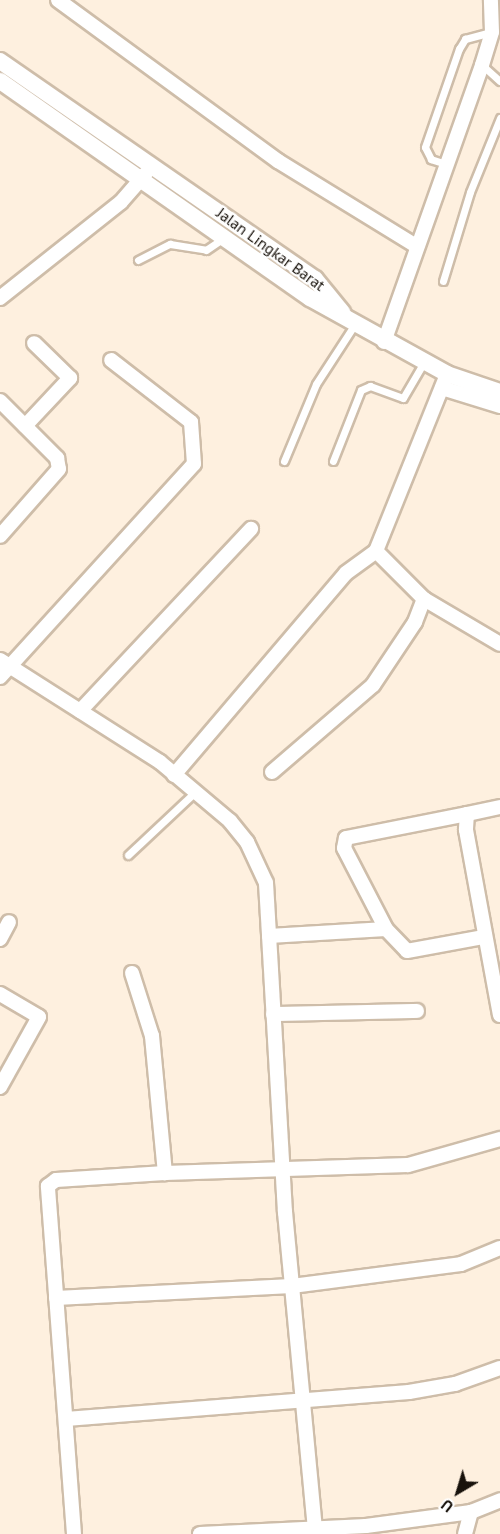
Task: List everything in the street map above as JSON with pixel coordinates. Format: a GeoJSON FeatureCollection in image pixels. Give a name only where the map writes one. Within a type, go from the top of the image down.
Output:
{"type":"FeatureCollection","features":[{"type":"Feature","properties":{"kind":"street"},"geometry":{"type":"LineString","coordinates":[[58,0],[278,161],[416,246]]}},
{"type":"Feature","properties":{"kind":"street"},"geometry":{"type":"LineString","coordinates":[[384,342],[416,246],[482,65],[492,32],[491,0]]}},
{"type":"Feature","properties":{"kind":"street","name":"Jalan Lingkar Barat"},"geometry":{"type":"LineString","coordinates":[[0,61],[148,171],[226,236],[310,298],[342,312]]}},
{"type":"Feature","properties":{"kind":"street","name":"Jalan Lingkar Barat"},"geometry":{"type":"LineString","coordinates":[[0,81],[148,171],[315,279],[342,312]]}},
{"type":"Feature","properties":{"kind":"street"},"geometry":{"type":"LineString","coordinates":[[0,298],[121,202],[148,171]]}},
{"type":"Feature","properties":{"kind":"street"},"geometry":{"type":"LineString","coordinates":[[342,312],[384,342],[424,362],[445,381],[500,406]]}},
{"type":"Feature","properties":{"kind":"street"},"geometry":{"type":"LineString","coordinates":[[25,426],[70,378],[34,343]]}},
{"type":"Feature","properties":{"kind":"street"},"geometry":{"type":"LineString","coordinates":[[0,677],[5,663],[194,464],[191,422],[111,360]]}},
{"type":"Feature","properties":{"kind":"street"},"geometry":{"type":"LineString","coordinates":[[445,381],[500,392]]}},
{"type":"Feature","properties":{"kind":"street"},"geometry":{"type":"LineString","coordinates":[[174,775],[346,573],[376,550],[445,381]]}},
{"type":"Feature","properties":{"kind":"street"},"geometry":{"type":"LineString","coordinates":[[0,401],[57,458],[59,469],[0,536]]}},
{"type":"Feature","properties":{"kind":"street"},"geometry":{"type":"LineString","coordinates":[[80,711],[251,529]]}},
{"type":"Feature","properties":{"kind":"street"},"geometry":{"type":"LineString","coordinates":[[376,550],[424,599],[500,644]]}},
{"type":"Feature","properties":{"kind":"street"},"geometry":{"type":"LineString","coordinates":[[272,772],[373,684],[415,622],[424,599]]}},
{"type":"Feature","properties":{"kind":"street"},"geometry":{"type":"LineString","coordinates":[[5,663],[174,775],[230,821],[258,862],[266,883],[283,1171],[315,1528]]}},
{"type":"Feature","properties":{"kind":"street"},"geometry":{"type":"LineString","coordinates":[[483,937],[407,951],[386,929],[344,848],[346,838],[500,807]]}},
{"type":"Feature","properties":{"kind":"street"},"geometry":{"type":"LineString","coordinates":[[466,814],[483,937],[500,1014]]}},
{"type":"Feature","properties":{"kind":"street"},"geometry":{"type":"LineString","coordinates":[[0,939],[9,922]]}},
{"type":"Feature","properties":{"kind":"street"},"geometry":{"type":"LineString","coordinates":[[269,936],[386,929]]}},
{"type":"Feature","properties":{"kind":"street"},"geometry":{"type":"LineString","coordinates":[[132,974],[152,1036],[165,1173]]}},
{"type":"Feature","properties":{"kind":"street"},"geometry":{"type":"LineString","coordinates":[[0,994],[39,1017],[0,1087]]}},
{"type":"Feature","properties":{"kind":"street"},"geometry":{"type":"LineString","coordinates":[[273,1014],[417,1011]]}},
{"type":"Feature","properties":{"kind":"street"},"geometry":{"type":"LineString","coordinates":[[74,1534],[48,1186],[56,1180],[165,1173],[283,1171],[408,1165],[500,1139]]}},
{"type":"Feature","properties":{"kind":"street"},"geometry":{"type":"LineString","coordinates":[[56,1298],[292,1287],[461,1264],[500,1248]]}},
{"type":"Feature","properties":{"kind":"street"},"geometry":{"type":"LineString","coordinates":[[66,1419],[302,1402],[430,1389],[500,1368]]}},
{"type":"Feature","properties":{"kind":"street"},"geometry":{"type":"LineString","coordinates":[[200,1534],[315,1528],[471,1512],[500,1500]]}},
{"type":"Feature","properties":{"kind":"street"},"geometry":{"type":"LineString","coordinates":[[465,1534],[471,1512]]}},
{"type":"Feature","properties":{"kind":"lane"},"geometry":{"type":"LineString","coordinates":[[446,164],[431,159],[425,147],[459,49],[465,39],[492,32]]}},
{"type":"Feature","properties":{"kind":"lane"},"geometry":{"type":"LineString","coordinates":[[482,65],[500,81]]}},
{"type":"Feature","properties":{"kind":"lane"},"geometry":{"type":"LineString","coordinates":[[443,281],[500,118]]}},
{"type":"Feature","properties":{"kind":"lane"},"geometry":{"type":"LineString","coordinates":[[138,260],[170,244],[206,250],[226,236]]}},
{"type":"Feature","properties":{"kind":"lane"},"geometry":{"type":"LineString","coordinates":[[284,461],[316,384],[356,322]]}},
{"type":"Feature","properties":{"kind":"lane"},"geometry":{"type":"LineString","coordinates":[[333,461],[361,390],[370,386],[403,398],[424,362]]}},
{"type":"Feature","properties":{"kind":"lane"},"geometry":{"type":"LineString","coordinates":[[128,855],[195,792]]}}]}
